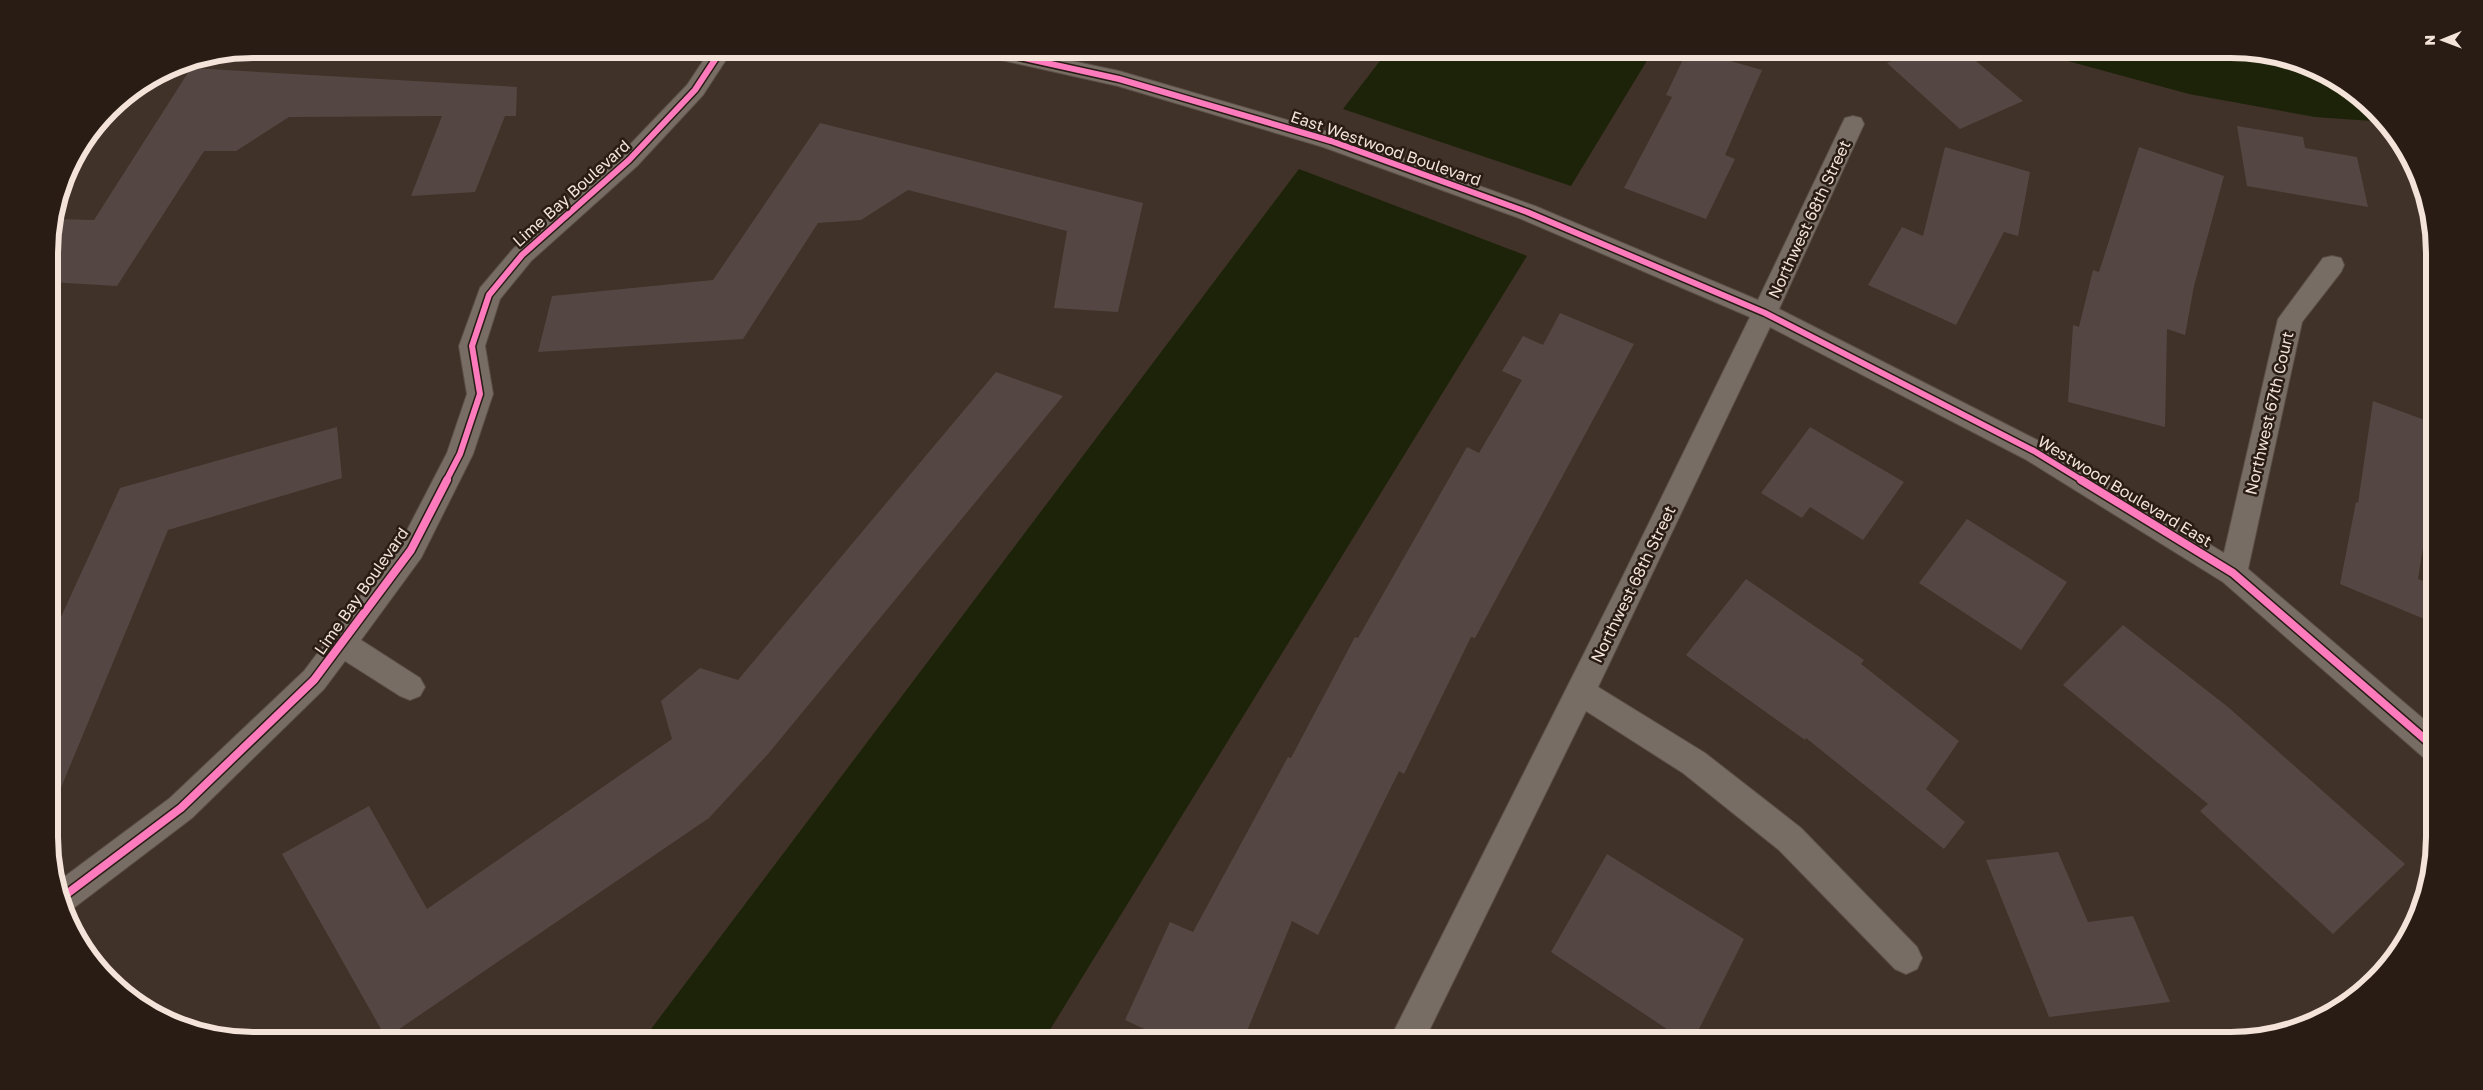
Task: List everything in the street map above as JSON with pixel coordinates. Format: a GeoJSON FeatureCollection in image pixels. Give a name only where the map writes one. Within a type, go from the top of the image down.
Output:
{"type":"FeatureCollection","features":[{"type":"Feature","properties":{"kind":"street","name":"Lime Bay Boulevard"},"geometry":{"type":"LineString","coordinates":[[66,894],[181,808],[314,680],[342,644],[411,550],[460,454],[480,394],[472,346],[490,295],[522,255],[629,160],[695,90],[716,58]]}},
{"type":"Feature","properties":{"kind":"street","name":"East Westwood Boulevard"},"geometry":{"type":"LineString","coordinates":[[1024,58],[1119,79],[1331,141],[1528,212],[1765,313]]}},
{"type":"Feature","properties":{"kind":"street","name":"Northwest 68th Street"},"geometry":{"type":"LineString","coordinates":[[1411,1032],[1581,692],[1765,313],[1853,124]]}},
{"type":"Feature","properties":{"kind":"street","name":"Northwest 67th Court"},"geometry":{"type":"LineString","coordinates":[[2233,573],[2290,319],[2332,265]]}},
{"type":"Feature","properties":{"kind":"street","name":"Westwood Boulevard East"},"geometry":{"type":"LineString","coordinates":[[1765,313],[2034,451],[2233,573],[2426,740]]}},
{"type":"Feature","properties":{"kind":"street"},"geometry":{"type":"LineString","coordinates":[[342,644],[410,687]]}},
{"type":"Feature","properties":{"kind":"street"},"geometry":{"type":"LineString","coordinates":[[1581,692],[1694,763],[1790,839],[1906,958]]}},
{"type":"Feature","properties":{"kind":"shaded area"},"geometry":{"type":"Polygon","coordinates":[[[1382,58],[1649,58],[1571,186],[1343,109],[1382,58]]]}},
{"type":"Feature","properties":{"kind":"shaded area"},"geometry":{"type":"Polygon","coordinates":[[[2057,58],[2243,58],[2269,61],[2305,72],[2339,90],[2374,121],[2315,117],[2189,94],[2057,58]]]}},
{"type":"Feature","properties":{"kind":"shaded area"},"geometry":{"type":"Polygon","coordinates":[[[1299,169],[1527,256],[1049,1032],[649,1032],[1299,169]]]}},
{"type":"Feature","properties":{"kind":"building"},"geometry":{"type":"Polygon","coordinates":[[[1684,58],[1720,58],[1762,70],[1725,155],[1735,159],[1706,219],[1624,188],[1672,97],[1666,95],[1684,58]]]}},
{"type":"Feature","properties":{"kind":"building"},"geometry":{"type":"Polygon","coordinates":[[[1899,58],[1973,58],[2023,101],[1960,129],[1887,63],[1899,58]]]}},
{"type":"Feature","properties":{"kind":"building"},"geometry":{"type":"Polygon","coordinates":[[[191,68],[517,87],[516,116],[505,116],[475,192],[411,196],[442,116],[289,117],[236,151],[204,151],[117,286],[58,283],[60,219],[94,220],[191,68]]]}},
{"type":"Feature","properties":{"kind":"building"},"geometry":{"type":"Polygon","coordinates":[[[820,123],[1143,203],[1118,312],[1054,308],[1067,231],[908,190],[861,220],[818,223],[743,339],[538,352],[552,296],[713,280],[820,123]]]}},
{"type":"Feature","properties":{"kind":"building"},"geometry":{"type":"Polygon","coordinates":[[[2237,126],[2303,137],[2305,148],[2357,157],[2368,207],[2247,186],[2237,126]]]}},
{"type":"Feature","properties":{"kind":"building"},"geometry":{"type":"Polygon","coordinates":[[[1945,147],[2030,172],[2018,236],[2004,232],[1956,325],[1868,285],[1902,227],[1923,236],[1945,147]]]}},
{"type":"Feature","properties":{"kind":"building"},"geometry":{"type":"Polygon","coordinates":[[[2139,147],[2224,176],[2194,286],[2185,335],[2167,329],[2165,427],[2068,402],[2073,325],[2079,327],[2093,270],[2099,272],[2139,147]]]}},
{"type":"Feature","properties":{"kind":"building"},"geometry":{"type":"Polygon","coordinates":[[[1560,313],[1634,344],[1475,638],[1471,637],[1404,774],[1399,771],[1318,935],[1292,921],[1247,1032],[1151,1032],[1125,1020],[1170,922],[1193,932],[1288,757],[1291,758],[1355,637],[1358,638],[1467,447],[1479,453],[1522,380],[1502,371],[1523,336],[1543,345],[1560,313]]]}},
{"type":"Feature","properties":{"kind":"building"},"geometry":{"type":"Polygon","coordinates":[[[996,372],[1063,396],[768,754],[709,818],[395,1032],[383,1032],[282,854],[369,806],[427,909],[672,739],[661,701],[700,668],[738,680],[996,372]]]}},
{"type":"Feature","properties":{"kind":"building"},"geometry":{"type":"Polygon","coordinates":[[[2373,401],[2426,420],[2426,529],[2418,579],[2426,582],[2426,620],[2340,584],[2356,502],[2358,503],[2373,401]]]}},
{"type":"Feature","properties":{"kind":"building"},"geometry":{"type":"Polygon","coordinates":[[[337,427],[342,478],[168,530],[58,795],[58,624],[120,488],[337,427]]]}},
{"type":"Feature","properties":{"kind":"building"},"geometry":{"type":"Polygon","coordinates":[[[1810,427],[1904,482],[1863,540],[1810,507],[1802,518],[1761,493],[1810,427]]]}},
{"type":"Feature","properties":{"kind":"building"},"geometry":{"type":"Polygon","coordinates":[[[1967,519],[2067,582],[2021,650],[1919,583],[1967,519]]]}},
{"type":"Feature","properties":{"kind":"building"},"geometry":{"type":"Polygon","coordinates":[[[1746,579],[1864,660],[1861,664],[1959,741],[1926,789],[1965,822],[1944,849],[1806,738],[1805,740],[1686,655],[1746,579]]]}},
{"type":"Feature","properties":{"kind":"building"},"geometry":{"type":"Polygon","coordinates":[[[2123,625],[2228,707],[2405,864],[2333,934],[2200,811],[2208,804],[2063,685],[2123,625]]]}},
{"type":"Feature","properties":{"kind":"building"},"geometry":{"type":"Polygon","coordinates":[[[2058,852],[2088,922],[2133,916],[2170,1002],[2049,1017],[1986,860],[2058,852]]]}},
{"type":"Feature","properties":{"kind":"building"},"geometry":{"type":"Polygon","coordinates":[[[1607,854],[1744,939],[1698,1032],[1671,1032],[1551,952],[1607,854]]]}},
{"type":"Feature","properties":{"kind":"cycle path"},"geometry":{"type":"LineString","coordinates":[[66,894],[181,808],[314,680],[411,550],[460,454],[480,394],[472,346],[489,295],[522,255],[629,160],[695,90],[716,58]]}},
{"type":"Feature","properties":{"kind":"cycle path"},"geometry":{"type":"LineString","coordinates":[[1024,58],[1119,79],[1331,141],[1527,212],[1765,313],[2034,451],[2233,573],[2426,740]]}}]}
